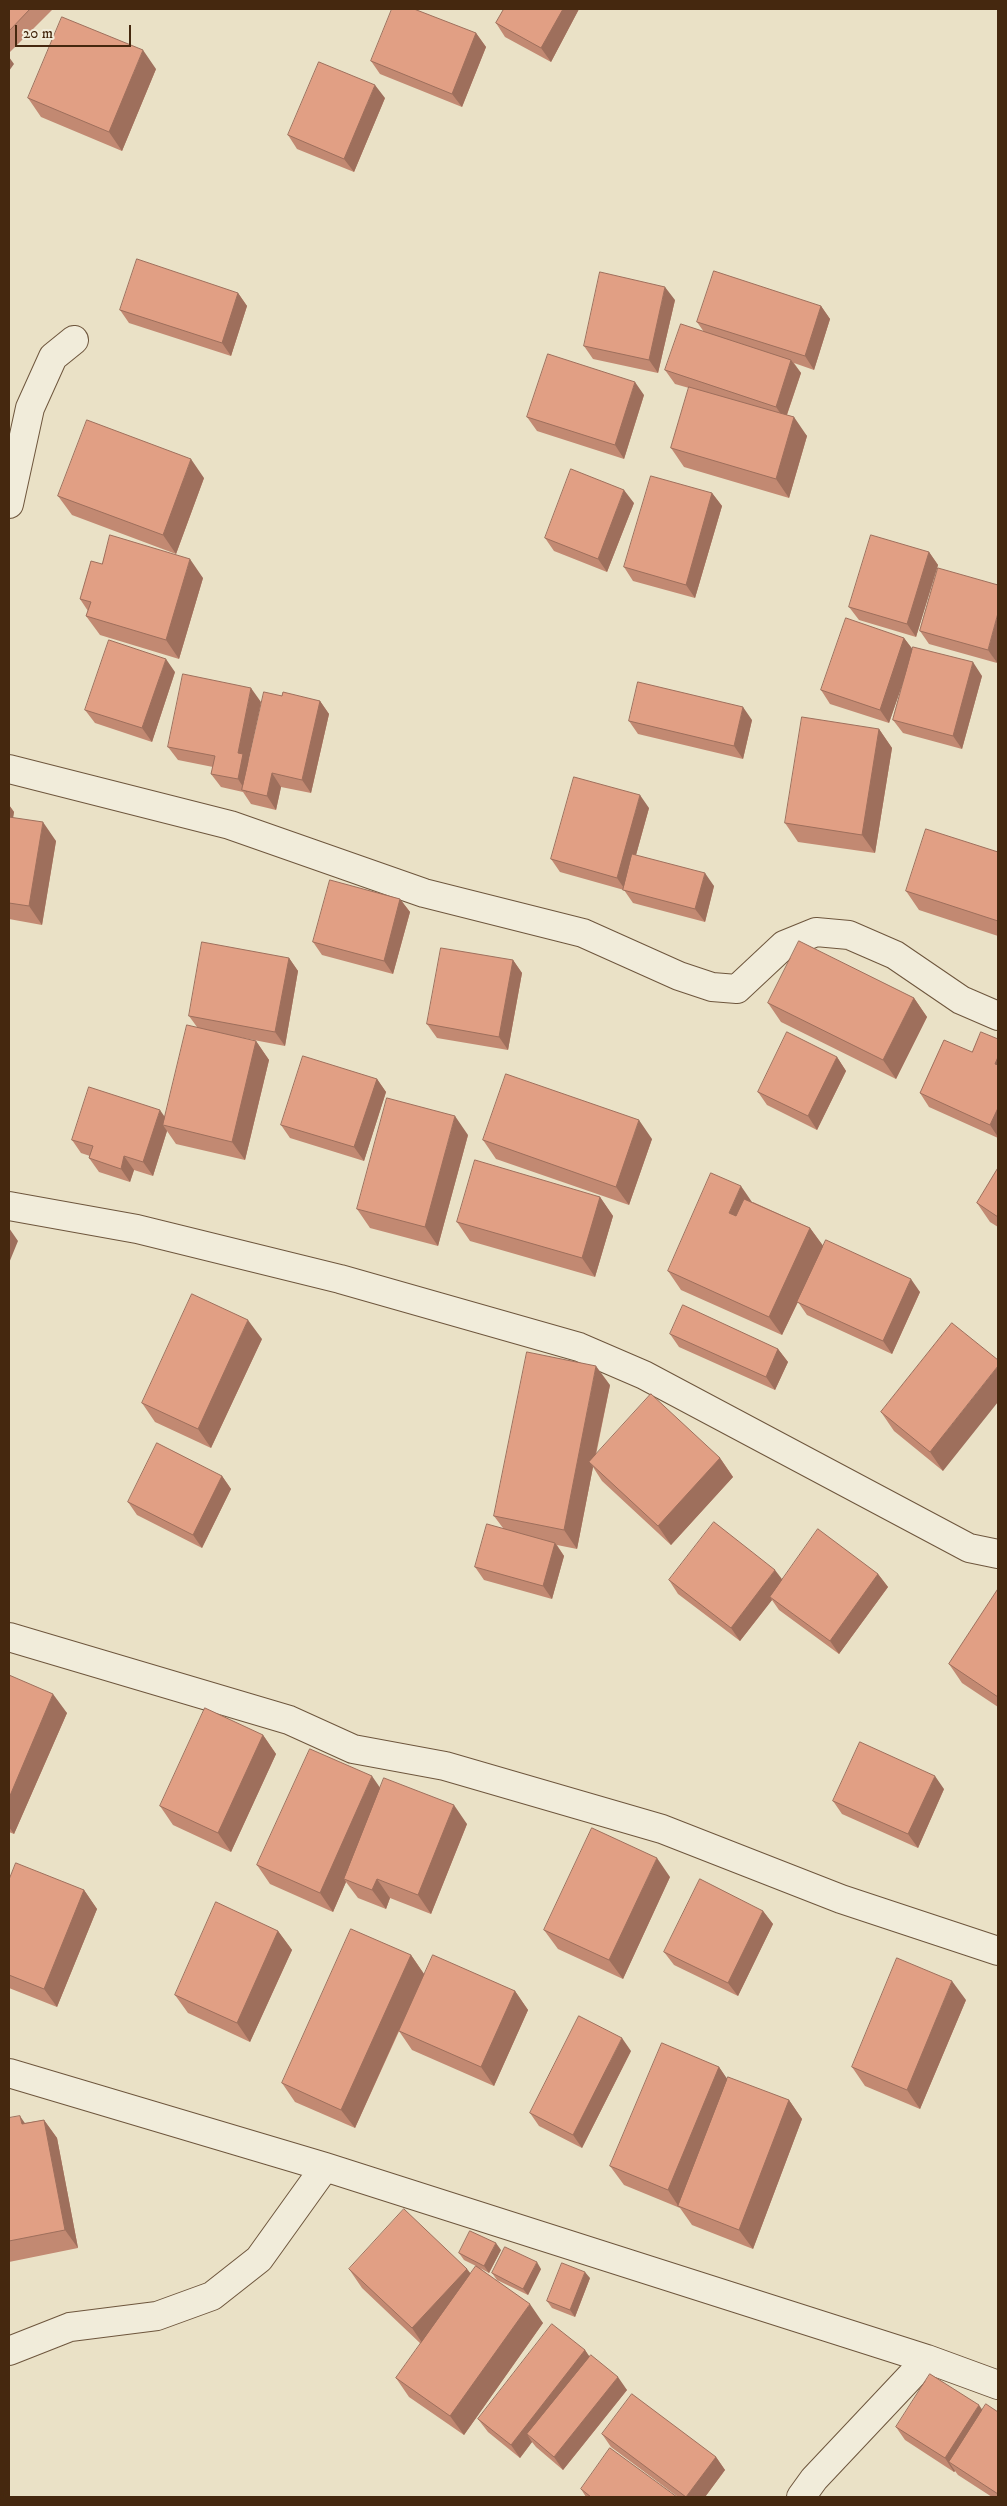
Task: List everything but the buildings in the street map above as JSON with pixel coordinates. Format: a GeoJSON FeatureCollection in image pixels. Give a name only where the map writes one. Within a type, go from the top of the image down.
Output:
{"type":"FeatureCollection","features":[{"type":"Feature","properties":{"kind":"street"},"geometry":{"type":"LineString","coordinates":[[9,504],[30,408],[53,357],[74,340]]}},
{"type":"Feature","properties":{"kind":"street"},"geometry":{"type":"LineString","coordinates":[[9,769],[230,825],[424,893],[583,933],[679,976],[712,987],[737,989],[784,945],[816,932],[850,935],[895,955],[961,1000],[998,1016]]}},
{"type":"Feature","properties":{"kind":"street"},"geometry":{"type":"LineString","coordinates":[[9,1206],[138,1229],[340,1279],[579,1347],[644,1374],[969,1548],[998,1554]]}},
{"type":"Feature","properties":{"kind":"street"},"geometry":{"type":"LineString","coordinates":[[9,1637],[289,1720],[353,1749],[444,1766],[662,1829],[841,1899],[998,1951]]}},
{"type":"Feature","properties":{"kind":"street"},"geometry":{"type":"LineString","coordinates":[[9,2073],[325,2167],[927,2360],[998,2385]]}},
{"type":"Feature","properties":{"kind":"street"},"geometry":{"type":"LineString","coordinates":[[9,2351],[70,2327],[157,2316],[212,2296],[259,2259],[325,2167]]}},
{"type":"Feature","properties":{"kind":"street"},"geometry":{"type":"LineString","coordinates":[[801,2497],[814,2479],[927,2360]]}}]}
